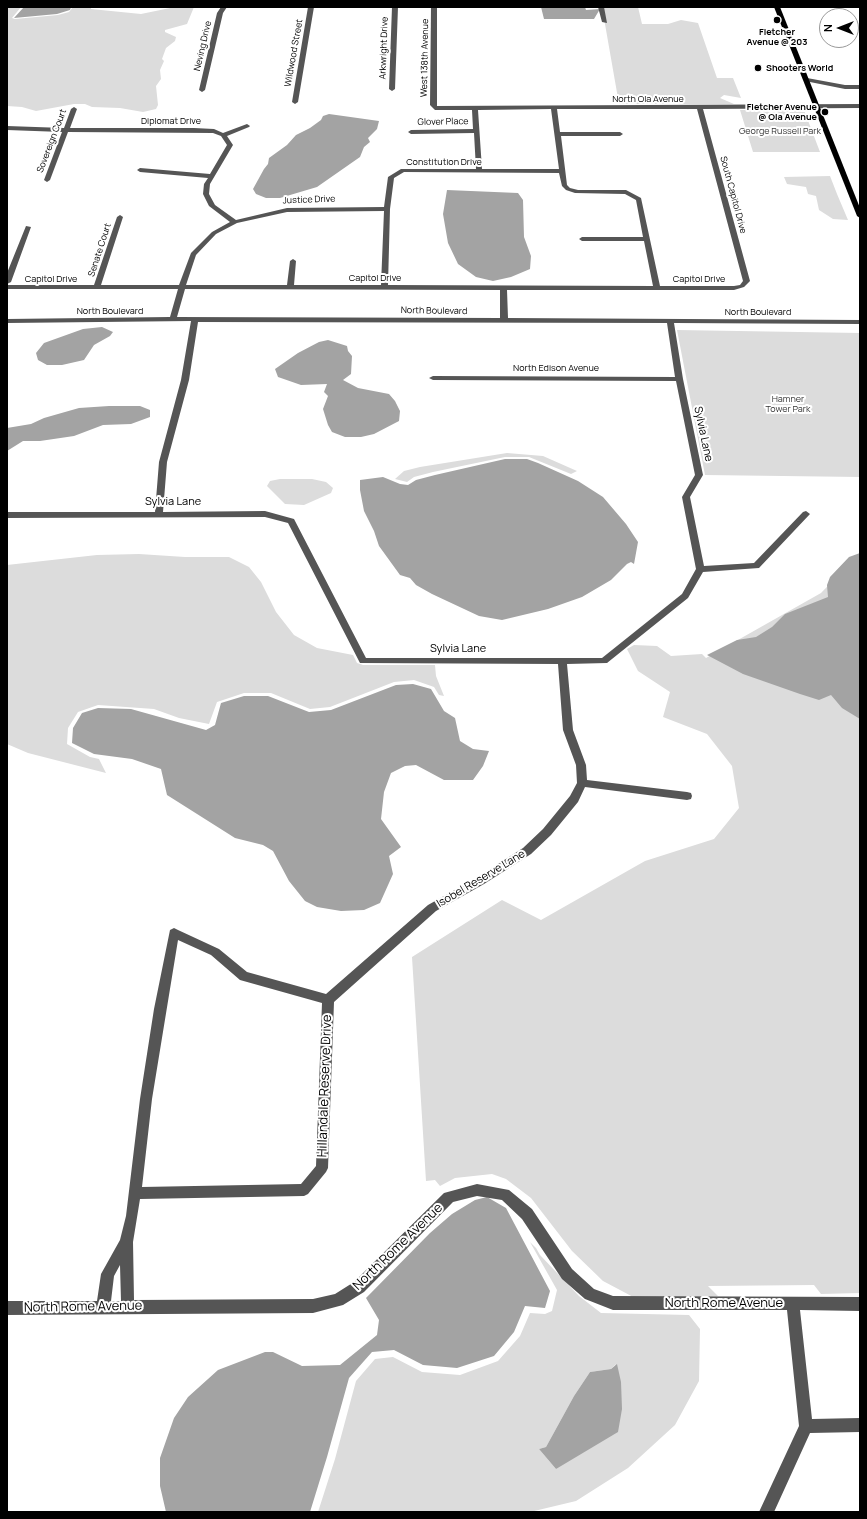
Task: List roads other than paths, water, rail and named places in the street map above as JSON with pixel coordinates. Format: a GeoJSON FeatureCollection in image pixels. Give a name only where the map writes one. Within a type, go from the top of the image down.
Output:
{"type":"FeatureCollection","features":[{"type":"Feature","properties":{"kind":"main road"},"geometry":{"type":"LineString","coordinates":[[777,7],[860,216]]}},
{"type":"Feature","properties":{"kind":"street","name":"Neving Drive"},"geometry":{"type":"LineString","coordinates":[[202,90],[220,13],[224,7]]}},
{"type":"Feature","properties":{"kind":"street","name":"Wildwood Street"},"geometry":{"type":"LineString","coordinates":[[295,102],[311,7]]}},
{"type":"Feature","properties":{"kind":"street","name":"Arkwright Drive"},"geometry":{"type":"LineString","coordinates":[[392,89],[395,7]]}},
{"type":"Feature","properties":{"kind":"street","name":"West 138th Avenue"},"geometry":{"type":"LineString","coordinates":[[434,7],[433,106],[435,108]]}},
{"type":"Feature","properties":{"kind":"street"},"geometry":{"type":"LineString","coordinates":[[601,7],[605,22]]}},
{"type":"Feature","properties":{"kind":"street"},"geometry":{"type":"LineString","coordinates":[[806,80],[845,87],[860,87]]}},
{"type":"Feature","properties":{"kind":"street","name":"North Ola Avenue"},"geometry":{"type":"LineString","coordinates":[[435,108],[700,108],[816,105],[860,106]]}},
{"type":"Feature","properties":{"kind":"street"},"geometry":{"type":"LineString","coordinates":[[554,108],[564,185],[568,189],[577,192],[626,192],[639,199],[657,288]]}},
{"type":"Feature","properties":{"kind":"street","name":"South Capitol Drive"},"geometry":{"type":"LineString","coordinates":[[700,108],[747,281],[742,286]]}},
{"type":"Feature","properties":{"kind":"street","name":"Sovereign Court"},"geometry":{"type":"LineString","coordinates":[[47,180],[74,109]]}},
{"type":"Feature","properties":{"kind":"street"},"geometry":{"type":"LineString","coordinates":[[475,109],[479,171]]}},
{"type":"Feature","properties":{"kind":"street"},"geometry":{"type":"LineString","coordinates":[[235,222],[216,209],[207,199],[206,188],[230,145],[223,135],[247,126]]}},
{"type":"Feature","properties":{"kind":"street","name":"Diplomat Drive"},"geometry":{"type":"LineString","coordinates":[[7,128],[66,130],[194,130],[214,131],[223,135]]}},
{"type":"Feature","properties":{"kind":"street","name":"Glover Place"},"geometry":{"type":"LineString","coordinates":[[411,132],[476,131]]}},
{"type":"Feature","properties":{"kind":"street"},"geometry":{"type":"LineString","coordinates":[[558,134],[620,134]]}},
{"type":"Feature","properties":{"kind":"street"},"geometry":{"type":"LineString","coordinates":[[140,170],[212,176]]}},
{"type":"Feature","properties":{"kind":"street","name":"Constitution Drive"},"geometry":{"type":"LineString","coordinates":[[384,287],[386,210],[391,177],[403,170],[562,171]]}},
{"type":"Feature","properties":{"kind":"street","name":"Justice Drive"},"geometry":{"type":"LineString","coordinates":[[173,320],[193,254],[214,233],[235,222],[261,215],[295,209],[386,210]]}},
{"type":"Feature","properties":{"kind":"street","name":"Senate Court"},"geometry":{"type":"LineString","coordinates":[[97,288],[120,217]]}},
{"type":"Feature","properties":{"kind":"street"},"geometry":{"type":"LineString","coordinates":[[7,282],[28,226]]}},
{"type":"Feature","properties":{"kind":"street"},"geometry":{"type":"LineString","coordinates":[[582,239],[647,239]]}},
{"type":"Feature","properties":{"kind":"street"},"geometry":{"type":"LineString","coordinates":[[290,287],[293,261]]}},
{"type":"Feature","properties":{"kind":"street","name":"Capitol Drive"},"geometry":{"type":"LineString","coordinates":[[7,287],[734,288],[742,286]]}},
{"type":"Feature","properties":{"kind":"street"},"geometry":{"type":"LineString","coordinates":[[504,288],[504,321]]}},
{"type":"Feature","properties":{"kind":"street","name":"North Boulevard"},"geometry":{"type":"LineString","coordinates":[[7,320],[860,322]]}},
{"type":"Feature","properties":{"kind":"street"},"geometry":{"type":"LineString","coordinates":[[159,514],[163,462],[184,380],[195,320]]}},
{"type":"Feature","properties":{"kind":"street","name":"Sylvia Lane"},"geometry":{"type":"LineString","coordinates":[[7,515],[265,514],[291,521],[363,661],[604,661],[684,596],[700,569],[686,497],[700,475],[679,379],[670,321]]}},
{"type":"Feature","properties":{"kind":"street","name":"North Edison Avenue"},"geometry":{"type":"LineString","coordinates":[[433,378],[679,379]]}},
{"type":"Feature","properties":{"kind":"street"},"geometry":{"type":"LineString","coordinates":[[700,569],[756,566],[806,514]]}},
{"type":"Feature","properties":{"kind":"street"},"geometry":{"type":"LineString","coordinates":[[562,661],[568,730],[581,766],[582,783],[687,796]]}},
{"type":"Feature","properties":{"kind":"street","name":"Isobel Reserve Lane"},"geometry":{"type":"LineString","coordinates":[[328,1000],[432,908],[480,881],[527,851],[547,832],[574,799],[582,783]]}},
{"type":"Feature","properties":{"kind":"street","name":"Hillandale Reserve Drive"},"geometry":{"type":"LineString","coordinates":[[128,1307],[126,1242],[135,1193],[148,1092],[174,933],[215,952],[244,976],[328,1000],[322,1168],[304,1190],[135,1193]]}},
{"type":"Feature","properties":{"kind":"street","name":"North Rome Avenue"},"geometry":{"type":"LineString","coordinates":[[7,1308],[313,1306],[338,1300],[359,1288],[449,1198],[477,1190],[505,1194],[527,1214],[567,1274],[590,1294],[614,1303],[860,1304]]}},
{"type":"Feature","properties":{"kind":"street","name":"Hillandale Reserve Drive"},"geometry":{"type":"LineString","coordinates":[[103,1307],[108,1274],[126,1242]]}},
{"type":"Feature","properties":{"kind":"street"},"geometry":{"type":"LineString","coordinates":[[766,1512],[806,1426],[793,1304]]}},
{"type":"Feature","properties":{"kind":"street"},"geometry":{"type":"LineString","coordinates":[[806,1426],[860,1425]]}},
{"type":"Feature","properties":{"kind":"place","name":"Fletcher Avenue @ 203"},"geometry":{"type":"Point","coordinates":[777,20]}},
{"type":"Feature","properties":{"kind":"place","name":"Shooters World"},"geometry":{"type":"Point","coordinates":[758,68]}},
{"type":"Feature","properties":{"kind":"place","name":"Fletcher Avenue @ Ola Avenue"},"geometry":{"type":"Point","coordinates":[825,112]}},
{"type":"Feature","properties":{"kind":"park label","name":"George Russell Park"},"geometry":{"type":"Point","coordinates":[780,131]}},
{"type":"Feature","properties":{"kind":"park label","name":"Hamner Tower Park"},"geometry":{"type":"Point","coordinates":[788,404]}}]}
